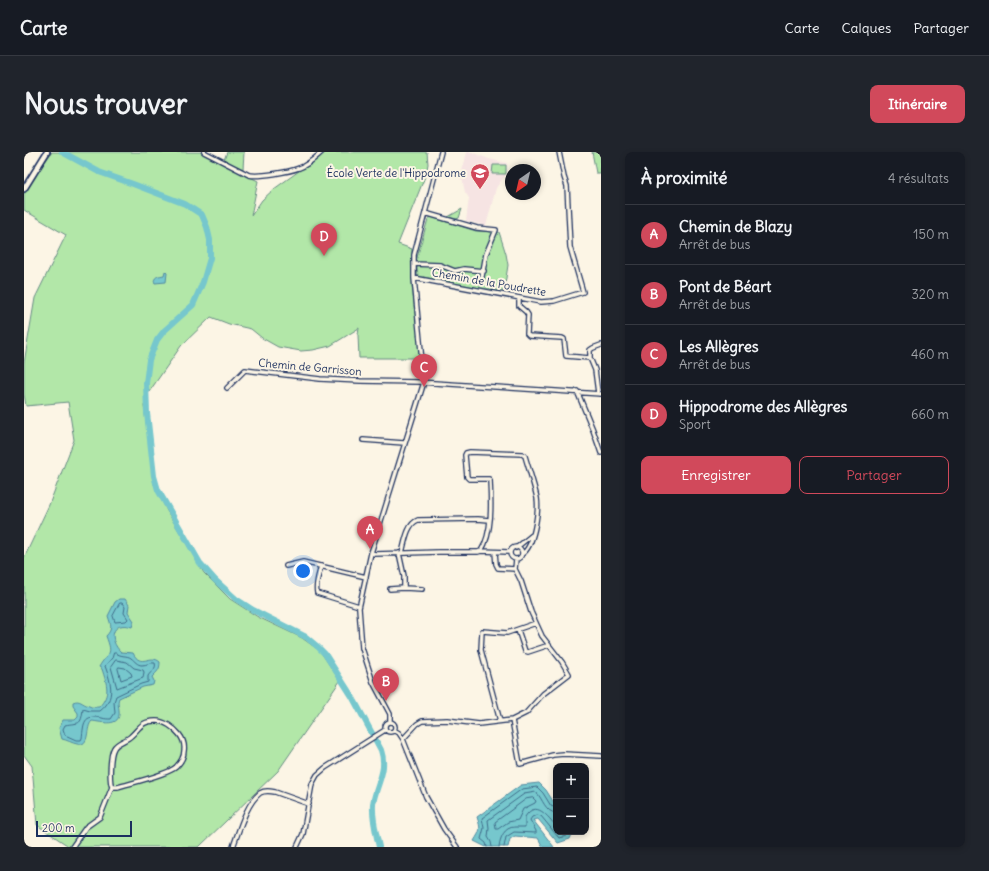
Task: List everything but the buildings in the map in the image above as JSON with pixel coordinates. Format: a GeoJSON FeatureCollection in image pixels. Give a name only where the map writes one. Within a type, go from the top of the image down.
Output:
{"type":"FeatureCollection","features":[{"type":"Feature","properties":{"kind":"street"},"geometry":{"type":"LineString","coordinates":[[24,188],[47,152]]}},
{"type":"Feature","properties":{"kind":"street"},"geometry":{"type":"LineString","coordinates":[[204,152],[249,175],[257,176],[298,169],[312,161],[322,152]]}},
{"type":"Feature","properties":{"kind":"street"},"geometry":{"type":"LineString","coordinates":[[394,730],[394,724],[390,722],[390,714],[373,682],[362,648],[359,606],[371,553],[424,382],[414,278],[414,255],[441,152]]}},
{"type":"Feature","properties":{"kind":"street","name":"Chemin de la Poudrette"},"geometry":{"type":"LineString","coordinates":[[414,278],[540,302],[554,301],[583,292],[570,247],[567,186],[559,152]]}},
{"type":"Feature","properties":{"kind":"street"},"geometry":{"type":"LineString","coordinates":[[425,213],[477,228],[496,230],[486,254],[481,282]]}},
{"type":"Feature","properties":{"kind":"street"},"geometry":{"type":"LineString","coordinates":[[414,264],[440,265],[455,271],[484,271]]}},
{"type":"Feature","properties":{"kind":"street"},"geometry":{"type":"LineString","coordinates":[[519,298],[519,306],[528,315],[529,336],[562,338],[565,342],[566,356],[590,358]]}},
{"type":"Feature","properties":{"kind":"street"},"geometry":{"type":"LineString","coordinates":[[424,382],[600,393],[595,370],[590,358],[590,350],[601,345]]}},
{"type":"Feature","properties":{"kind":"street"},"geometry":{"type":"LineString","coordinates":[[595,370],[601,368]]}},
{"type":"Feature","properties":{"kind":"street","name":"Chemin de Garrisson"},"geometry":{"type":"LineString","coordinates":[[227,388],[245,370],[360,382],[424,382]]}},
{"type":"Feature","properties":{"kind":"street"},"geometry":{"type":"LineString","coordinates":[[577,391],[601,453]]}},
{"type":"Feature","properties":{"kind":"street"},"geometry":{"type":"LineString","coordinates":[[363,440],[404,443]]}},
{"type":"Feature","properties":{"kind":"street"},"geometry":{"type":"LineString","coordinates":[[403,739],[417,724],[422,721],[447,720],[479,724],[512,720],[526,713],[543,694],[569,674],[562,662],[542,636],[515,569],[516,559],[524,553],[529,546],[536,524],[537,499],[525,456],[522,454],[466,453],[465,455],[467,477],[470,479],[490,480],[491,502],[489,520],[486,540],[480,552]]}},
{"type":"Feature","properties":{"kind":"street"},"geometry":{"type":"LineString","coordinates":[[404,588],[401,553],[411,525],[418,520],[489,520]]}},
{"type":"Feature","properties":{"kind":"street"},"geometry":{"type":"LineString","coordinates":[[371,553],[509,552],[533,534]]}},
{"type":"Feature","properties":{"kind":"street"},"geometry":{"type":"LineString","coordinates":[[516,548],[520,549],[522,554]]}},
{"type":"Feature","properties":{"kind":"street"},"geometry":{"type":"LineString","coordinates":[[495,552],[496,564],[498,568],[515,569]]}},
{"type":"Feature","properties":{"kind":"street"},"geometry":{"type":"LineString","coordinates":[[509,552],[511,558],[516,559]]}},
{"type":"Feature","properties":{"kind":"street"},"geometry":{"type":"LineString","coordinates":[[286,566],[303,562],[366,577]]}},
{"type":"Feature","properties":{"kind":"street"},"geometry":{"type":"LineString","coordinates":[[321,566],[316,590],[317,593],[359,606]]}},
{"type":"Feature","properties":{"kind":"street"},"geometry":{"type":"LineString","coordinates":[[390,589],[422,589]]}},
{"type":"Feature","properties":{"kind":"street"},"geometry":{"type":"LineString","coordinates":[[500,721],[481,650],[482,631],[508,633],[536,623]]}},
{"type":"Feature","properties":{"kind":"street"},"geometry":{"type":"LineString","coordinates":[[518,630],[526,651],[528,652],[549,645]]}},
{"type":"Feature","properties":{"kind":"street"},"geometry":{"type":"LineString","coordinates":[[512,720],[520,764],[553,754],[601,756]]}},
{"type":"Feature","properties":{"kind":"street"},"geometry":{"type":"LineString","coordinates":[[72,847],[86,827],[100,816],[112,787],[110,783],[113,749],[117,744],[132,736],[140,726],[147,722],[157,721],[172,727],[180,735],[184,742],[184,754],[176,767],[167,772],[118,787],[112,787]]}},
{"type":"Feature","properties":{"kind":"street"},"geometry":{"type":"LineString","coordinates":[[297,847],[303,834],[312,784],[318,775],[325,768],[385,730],[384,727],[390,722]]}},
{"type":"Feature","properties":{"kind":"street"},"geometry":{"type":"LineString","coordinates":[[385,730],[390,732],[394,730],[399,733],[403,739],[426,796],[444,828],[457,847]]}},
{"type":"Feature","properties":{"kind":"street"},"geometry":{"type":"LineString","coordinates":[[233,847],[244,816],[249,807],[260,794],[270,791],[275,792],[309,804]]}},
{"type":"Feature","properties":{"kind":"shaded area","name":"École Verte de l'Hippodrome"},"geometry":{"type":"Polygon","coordinates":[[[467,152],[507,163],[505,164],[505,175],[496,188],[486,226],[466,221],[469,198],[465,192],[463,180],[460,179],[467,152]]]}},
{"type":"Feature","properties":{"kind":"green space"},"geometry":{"type":"Polygon","coordinates":[[[52,152],[200,152],[258,181],[251,216],[262,200],[274,189],[310,165],[324,152],[427,152],[428,164],[426,174],[398,244],[412,249],[412,289],[421,358],[359,358],[359,328],[330,346],[301,351],[278,347],[262,338],[251,329],[229,324],[211,317],[181,346],[149,392],[144,406],[154,484],[167,511],[204,573],[230,599],[258,617],[302,638],[320,651],[340,681],[278,771],[200,846],[197,847],[70,847],[37,825],[32,766],[24,755],[24,558],[49,505],[74,440],[68,402],[26,406],[24,394],[24,363],[35,298],[66,235],[24,210],[24,191],[52,152]]]}},
{"type":"Feature","properties":{"kind":"green space"},"geometry":{"type":"Polygon","coordinates":[[[227,152],[244,152],[243,169],[224,160],[227,152]]]}},
{"type":"Feature","properties":{"kind":"green space"},"geometry":{"type":"Polygon","coordinates":[[[592,152],[601,152],[601,173],[596,173],[592,152]]]}},
{"type":"Feature","properties":{"kind":"green space"},"geometry":{"type":"Polygon","coordinates":[[[493,165],[505,165],[505,174],[492,174],[493,165]]]}},
{"type":"Feature","properties":{"kind":"green space"},"geometry":{"type":"Polygon","coordinates":[[[462,209],[459,218],[456,219],[448,217],[462,209]]]}},
{"type":"Feature","properties":{"kind":"green space"},"geometry":{"type":"Polygon","coordinates":[[[431,217],[476,231],[499,232],[508,265],[504,291],[418,276],[416,261],[428,219],[431,217]]]}},
{"type":"Feature","properties":{"kind":"water"},"geometry":{"type":"Polygon","coordinates":[[[165,271],[167,273],[166,282],[155,283],[155,278],[164,275],[165,271]]]}},
{"type":"Feature","properties":{"kind":"water"},"geometry":{"type":"Polygon","coordinates":[[[119,599],[125,599],[129,605],[128,612],[134,621],[132,627],[120,626],[116,629],[113,637],[114,642],[121,652],[133,653],[139,660],[142,661],[153,659],[160,662],[159,669],[152,677],[154,681],[153,685],[143,687],[119,698],[119,716],[117,720],[110,723],[92,721],[84,743],[77,744],[62,739],[59,728],[63,720],[75,720],[78,717],[78,713],[73,706],[73,702],[79,701],[91,707],[99,707],[105,698],[107,689],[102,669],[99,667],[110,651],[106,636],[111,627],[108,616],[115,602],[119,599]]]}},
{"type":"Feature","properties":{"kind":"water"},"geometry":{"type":"Polygon","coordinates":[[[539,783],[546,790],[553,801],[553,835],[572,835],[570,839],[558,843],[538,819],[533,820],[554,847],[543,847],[538,838],[515,836],[510,839],[508,847],[486,847],[474,841],[480,829],[477,817],[521,785],[539,783]]]}},
{"type":"Feature","properties":{"kind":"waterway"},"geometry":{"type":"LineString","coordinates":[[62,152],[99,172],[185,204],[202,215],[210,240],[210,258],[203,282],[193,305],[164,331],[157,340],[149,360],[146,383],[147,413],[154,476],[158,490],[200,563],[215,580],[236,599],[253,610],[306,637],[318,647],[325,654],[353,698],[381,750],[383,758],[381,777],[373,804],[374,821],[379,847]]}},
{"type":"Feature","properties":{"kind":"place","name":"École Verte de l'Hippodrome"},"geometry":{"type":"Point","coordinates":[480,190]}},
{"type":"Feature","properties":{"kind":"place","name":"Hippodrome des Allègres"},"geometry":{"type":"Point","coordinates":[324,256]}},
{"type":"Feature","properties":{"kind":"place","name":"Les Allègres"},"geometry":{"type":"Point","coordinates":[424,387]}},
{"type":"Feature","properties":{"kind":"place","name":"Chemin de Blazy"},"geometry":{"type":"Point","coordinates":[370,549]}},
{"type":"Feature","properties":{"kind":"place","name":"Pont de Béart"},"geometry":{"type":"Point","coordinates":[386,701]}}]}
